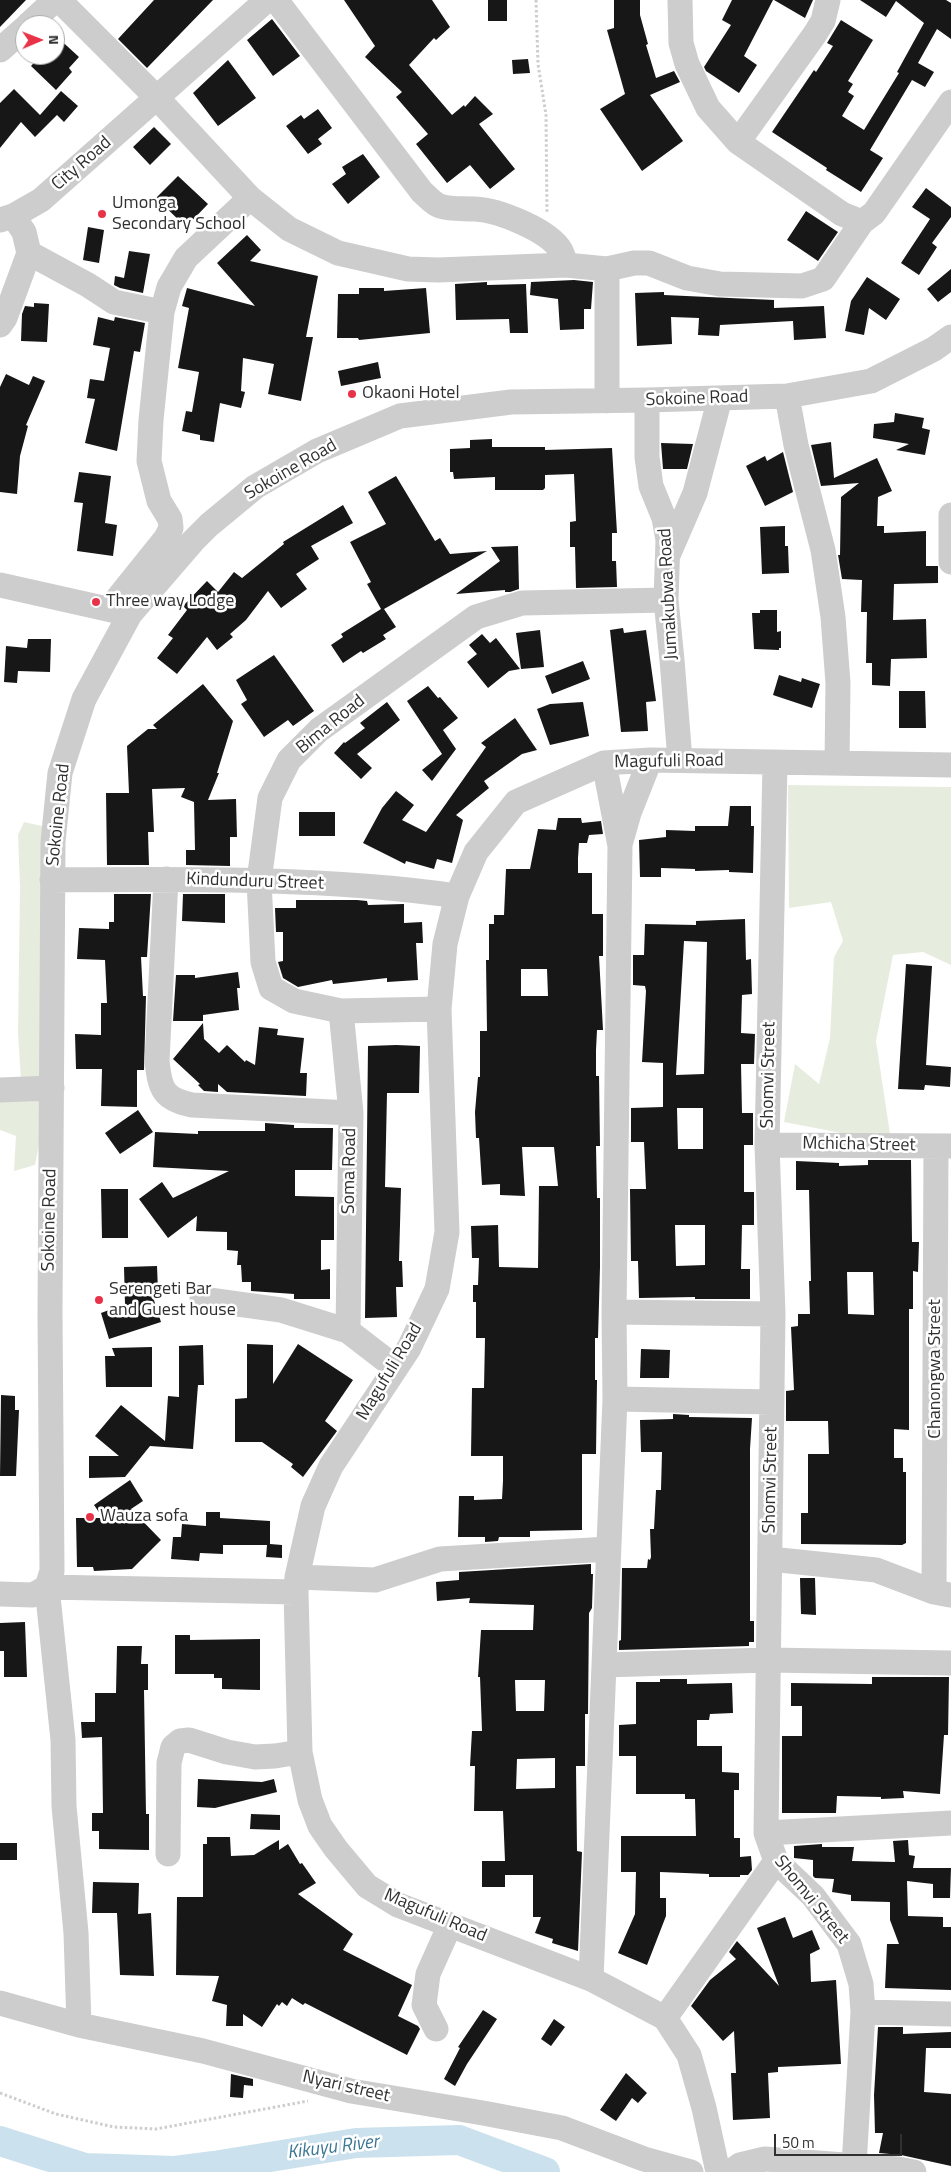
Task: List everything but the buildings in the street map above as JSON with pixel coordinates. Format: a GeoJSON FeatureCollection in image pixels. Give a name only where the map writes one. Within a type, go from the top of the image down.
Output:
{"type":"FeatureCollection","features":[{"type":"Feature","properties":{"kind":"street"},"geometry":{"type":"LineString","coordinates":[[40,15],[57,0],[158,98],[250,198],[289,229],[338,254],[408,269],[438,270],[566,265],[607,269],[634,263],[649,263],[687,278],[720,284],[802,286],[823,279],[862,222],[874,213],[951,102]]}},
{"type":"Feature","properties":{"kind":"street","name":"City Road"},"geometry":{"type":"LineString","coordinates":[[6,218],[41,200],[267,0]]}},
{"type":"Feature","properties":{"kind":"street"},"geometry":{"type":"LineString","coordinates":[[276,0],[422,192],[438,206],[452,209],[475,208],[498,213],[546,236],[560,250],[566,265]]}},
{"type":"Feature","properties":{"kind":"street"},"geometry":{"type":"LineString","coordinates":[[680,0],[681,43],[687,64],[708,108],[738,142],[842,214],[862,222]]}},
{"type":"Feature","properties":{"kind":"street"},"geometry":{"type":"LineString","coordinates":[[738,142],[823,21],[828,0]]}},
{"type":"Feature","properties":{"kind":"street"},"geometry":{"type":"LineString","coordinates":[[0,50],[15,37]]}},
{"type":"Feature","properties":{"kind":"street"},"geometry":{"type":"LineString","coordinates":[[0,585],[119,612],[171,528],[170,519],[159,502],[150,461],[151,420],[162,312],[169,287],[186,258],[250,198]]}},
{"type":"Feature","properties":{"kind":"street"},"geometry":{"type":"LineString","coordinates":[[0,325],[5,318],[29,253],[24,232],[6,218]]}},
{"type":"Feature","properties":{"kind":"street"},"geometry":{"type":"LineString","coordinates":[[29,253],[88,285],[114,302],[162,312]]}},
{"type":"Feature","properties":{"kind":"street"},"geometry":{"type":"LineString","coordinates":[[607,269],[607,401]]}},
{"type":"Feature","properties":{"kind":"street","name":"Sokoine Road"},"geometry":{"type":"LineString","coordinates":[[78,2025],[76,1933],[64,1806],[63,1740],[47,1586],[52,1571],[50,1314],[53,842],[60,772],[84,699],[119,612],[209,525],[255,487],[317,451],[400,416],[511,402],[787,396],[870,381],[934,349],[951,337]]}},
{"type":"Feature","properties":{"kind":"street"},"geometry":{"type":"LineString","coordinates":[[787,396],[796,445],[823,550],[833,617],[838,683],[837,763]]}},
{"type":"Feature","properties":{"kind":"street"},"geometry":{"type":"LineString","coordinates":[[668,556],[695,494],[720,398]]}},
{"type":"Feature","properties":{"kind":"street","name":"Jumakubwa Road"},"geometry":{"type":"LineString","coordinates":[[647,400],[647,457],[651,486],[664,518],[668,556],[666,600],[680,760]]}},
{"type":"Feature","properties":{"kind":"street"},"geometry":{"type":"LineString","coordinates":[[951,515],[951,562]]}},
{"type":"Feature","properties":{"kind":"street","name":"Bima Road"},"geometry":{"type":"LineString","coordinates":[[439,1009],[341,1011],[294,1001],[271,988],[263,962],[259,881],[270,798],[289,760],[319,730],[476,617],[522,603],[666,600]]}},
{"type":"Feature","properties":{"kind":"street"},"geometry":{"type":"LineString","coordinates":[[951,751],[951,765]]}},
{"type":"Feature","properties":{"kind":"street"},"geometry":{"type":"LineString","coordinates":[[620,846],[629,812],[650,760]]}},
{"type":"Feature","properties":{"kind":"street","name":"Magufuli Road"},"geometry":{"type":"LineString","coordinates":[[718,2172],[704,2108],[689,2055],[665,2018],[591,1979],[398,1905],[367,1886],[336,1849],[320,1826],[310,1800],[300,1752],[297,1584],[313,1506],[331,1466],[409,1348],[437,1289],[447,1232],[439,1009],[445,944],[458,896],[476,852],[516,802],[604,763],[680,760],[951,765]]}},
{"type":"Feature","properties":{"kind":"street"},"geometry":{"type":"LineString","coordinates":[[591,1979],[615,1399],[614,1312],[620,846],[604,763]]}},
{"type":"Feature","properties":{"kind":"street","name":"Shomvi Street"},"geometry":{"type":"LineString","coordinates":[[775,763],[767,1144],[773,1314],[766,1833],[776,1861],[812,1896],[849,1944],[861,1984],[863,2012],[854,2166]]}},
{"type":"Feature","properties":{"kind":"street"},"geometry":{"type":"LineString","coordinates":[[166,879],[157,1060],[159,1079],[166,1095],[177,1102],[192,1105],[351,1113]]}},
{"type":"Feature","properties":{"kind":"street","name":"Kindunduru Street"},"geometry":{"type":"LineString","coordinates":[[52,880],[166,879],[259,881],[401,888],[458,896]]}},
{"type":"Feature","properties":{"kind":"street","name":"Soma Road"},"geometry":{"type":"LineString","coordinates":[[341,1011],[351,1113],[348,1331]]}},
{"type":"Feature","properties":{"kind":"street"},"geometry":{"type":"LineString","coordinates":[[0,1090],[52,1088]]}},
{"type":"Feature","properties":{"kind":"street","name":"Mchicha Street"},"geometry":{"type":"LineString","coordinates":[[767,1144],[944,1146]]}},
{"type":"Feature","properties":{"kind":"street","name":"Chanongwa Street"},"geometry":{"type":"LineString","coordinates":[[943,1594],[944,1146]]}},
{"type":"Feature","properties":{"kind":"street"},"geometry":{"type":"LineString","coordinates":[[202,1299],[281,1310],[348,1331],[396,1368]]}},
{"type":"Feature","properties":{"kind":"street"},"geometry":{"type":"LineString","coordinates":[[614,1312],[773,1314]]}},
{"type":"Feature","properties":{"kind":"street"},"geometry":{"type":"LineString","coordinates":[[615,1399],[772,1402]]}},
{"type":"Feature","properties":{"kind":"street"},"geometry":{"type":"LineString","coordinates":[[0,1594],[33,1595],[47,1586],[297,1584],[375,1580],[440,1559],[608,1549]]}},
{"type":"Feature","properties":{"kind":"street"},"geometry":{"type":"LineString","coordinates":[[770,1559],[876,1570],[943,1594]]}},
{"type":"Feature","properties":{"kind":"street"},"geometry":{"type":"LineString","coordinates":[[604,1665],[768,1660],[951,1663]]}},
{"type":"Feature","properties":{"kind":"street"},"geometry":{"type":"LineString","coordinates":[[168,1854],[169,1763],[172,1747],[180,1741],[189,1740],[227,1752],[255,1757],[300,1752]]}},
{"type":"Feature","properties":{"kind":"street"},"geometry":{"type":"LineString","coordinates":[[766,1833],[951,1824]]}},
{"type":"Feature","properties":{"kind":"street"},"geometry":{"type":"LineString","coordinates":[[665,2018],[776,1861]]}},
{"type":"Feature","properties":{"kind":"street"},"geometry":{"type":"LineString","coordinates":[[436,2030],[424,2005],[428,1974],[450,1925]]}},
{"type":"Feature","properties":{"kind":"street","name":"Nyari street"},"geometry":{"type":"LineString","coordinates":[[0,2003],[78,2025],[203,2051],[351,2091],[562,2128],[644,2159],[691,2172]]}},
{"type":"Feature","properties":{"kind":"street"},"geometry":{"type":"LineString","coordinates":[[863,2012],[951,2014]]}},
{"type":"Feature","properties":{"kind":"street"},"geometry":{"type":"LineString","coordinates":[[730,2172],[740,2165],[765,2159],[898,2169],[914,2172]]}},
{"type":"Feature","properties":{"kind":"path"},"geometry":{"type":"LineString","coordinates":[[536,0],[538,64],[546,115],[548,196],[546,236]]}},
{"type":"Feature","properties":{"kind":"path"},"geometry":{"type":"LineString","coordinates":[[0,2093],[56,2114],[114,2127],[156,2129],[259,2112],[312,2100]]}},
{"type":"Feature","properties":{"kind":"green space"},"geometry":{"type":"Polygon","coordinates":[[[788,785],[951,787],[951,965],[923,952],[893,955],[876,1041],[890,1134],[841,1133],[784,1122],[795,1064],[819,1084],[830,1038],[834,957],[843,941],[831,902],[789,908],[788,785]]]}},
{"type":"Feature","properties":{"kind":"green space"},"geometry":{"type":"Polygon","coordinates":[[[24,822],[42,826],[40,1081],[21,1080],[18,1033],[20,888],[18,835],[24,822]]]}},
{"type":"Feature","properties":{"kind":"green space"},"geometry":{"type":"Polygon","coordinates":[[[40,1096],[39,1145],[35,1165],[14,1171],[16,1136],[0,1130],[0,1097],[40,1096]]]}},
{"type":"Feature","properties":{"kind":"waterway","name":"Kikuyu River"},"geometry":{"type":"LineString","coordinates":[[0,2141],[85,2168],[175,2171],[356,2143],[459,2140],[545,2172]]}},
{"type":"Feature","properties":{"kind":"place","name":"Umonga Secondary School"},"geometry":{"type":"Point","coordinates":[102,214]}},
{"type":"Feature","properties":{"kind":"place","name":"Okaoni Hotel"},"geometry":{"type":"Point","coordinates":[352,394]}},
{"type":"Feature","properties":{"kind":"place","name":"Three way Lodge"},"geometry":{"type":"Point","coordinates":[96,602]}},
{"type":"Feature","properties":{"kind":"place","name":"Serengeti Bar and Guest house"},"geometry":{"type":"Point","coordinates":[99,1300]}},
{"type":"Feature","properties":{"kind":"place","name":"Wauza sofa"},"geometry":{"type":"Point","coordinates":[90,1517]}}]}
